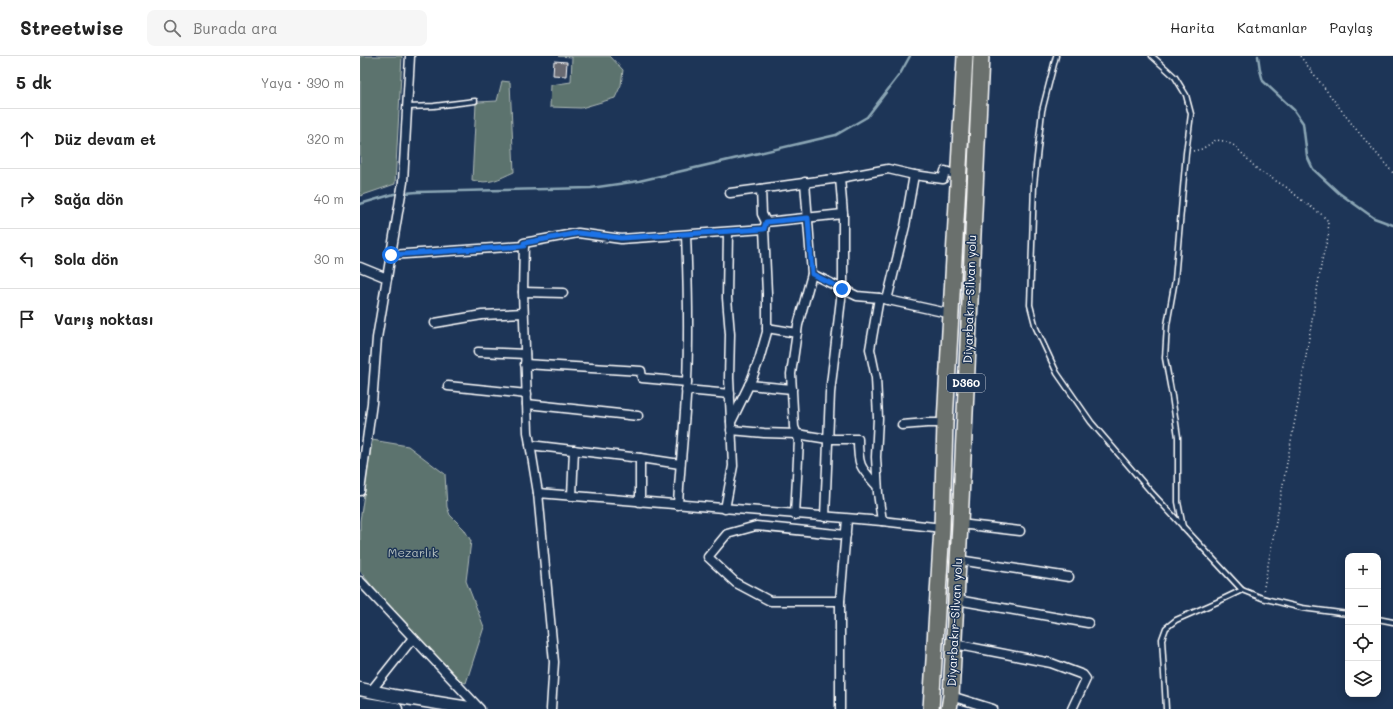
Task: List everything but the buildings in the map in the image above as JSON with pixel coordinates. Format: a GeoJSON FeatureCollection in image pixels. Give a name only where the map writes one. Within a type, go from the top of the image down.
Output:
{"type":"FeatureCollection","features":[{"type":"Feature","properties":{"kind":"highway","name":"Diyarbakır-Silvan yolu"},"geometry":{"type":"LineString","coordinates":[[931,709],[942,528],[945,423],[965,56]]}},
{"type":"Feature","properties":{"kind":"highway","name":"Diyarbakır-Silvan yolu"},"geometry":{"type":"LineString","coordinates":[[950,703],[960,524],[981,56]]}},
{"type":"Feature","properties":{"kind":"street"},"geometry":{"type":"LineString","coordinates":[[360,491],[362,458],[372,403],[377,338],[402,187],[410,56]]}},
{"type":"Feature","properties":{"kind":"street"},"geometry":{"type":"LineString","coordinates":[[730,193],[840,178],[888,169],[914,175],[943,179],[946,171],[959,176]]}},
{"type":"Feature","properties":{"kind":"street"},"geometry":{"type":"LineString","coordinates":[[882,521],[877,486],[876,457],[878,418],[876,378],[870,349],[905,226],[914,175]]}},
{"type":"Feature","properties":{"kind":"street"},"geometry":{"type":"LineString","coordinates":[[825,517],[830,393],[842,289],[843,214],[840,178]]}},
{"type":"Feature","properties":{"kind":"street"},"geometry":{"type":"LineString","coordinates":[[795,515],[799,440],[794,427],[791,374],[797,333],[812,274],[805,182]]}},
{"type":"Feature","properties":{"kind":"street"},"geometry":{"type":"LineString","coordinates":[[731,426],[759,360],[767,328],[765,226],[762,214],[761,189]]}},
{"type":"Feature","properties":{"kind":"street"},"geometry":{"type":"LineString","coordinates":[[551,709],[554,662],[538,493],[528,432],[522,292],[524,243],[578,233],[621,238],[728,232],[808,218],[843,214]]}},
{"type":"Feature","properties":{"kind":"street"},"geometry":{"type":"LineString","coordinates":[[725,509],[733,466],[729,378],[730,334],[727,298],[728,232]]}},
{"type":"Feature","properties":{"kind":"street"},"geometry":{"type":"LineString","coordinates":[[678,505],[686,386],[689,297],[686,235]]}},
{"type":"Feature","properties":{"kind":"street"},"geometry":{"type":"LineString","coordinates":[[391,255],[524,246]]}},
{"type":"Feature","properties":{"kind":"street"},"geometry":{"type":"LineString","coordinates":[[360,268],[387,278]]}},
{"type":"Feature","properties":{"kind":"street"},"geometry":{"type":"LineString","coordinates":[[812,274],[857,296],[883,299],[952,314]]}},
{"type":"Feature","properties":{"kind":"street"},"geometry":{"type":"LineString","coordinates":[[522,292],[563,294]]}},
{"type":"Feature","properties":{"kind":"street"},"geometry":{"type":"LineString","coordinates":[[434,323],[482,315],[524,313]]}},
{"type":"Feature","properties":{"kind":"street"},"geometry":{"type":"LineString","coordinates":[[767,328],[797,333]]}},
{"type":"Feature","properties":{"kind":"street"},"geometry":{"type":"LineString","coordinates":[[478,352],[525,354]]}},
{"type":"Feature","properties":{"kind":"street"},"geometry":{"type":"LineString","coordinates":[[526,364],[641,371],[642,378],[730,394]]}},
{"type":"Feature","properties":{"kind":"street"},"geometry":{"type":"LineString","coordinates":[[749,385],[792,389]]}},
{"type":"Feature","properties":{"kind":"street"},"geometry":{"type":"LineString","coordinates":[[448,386],[527,394]]}},
{"type":"Feature","properties":{"kind":"street"},"geometry":{"type":"LineString","coordinates":[[527,404],[638,416]]}},
{"type":"Feature","properties":{"kind":"street"},"geometry":{"type":"LineString","coordinates":[[902,425],[945,423]]}},
{"type":"Feature","properties":{"kind":"street"},"geometry":{"type":"LineString","coordinates":[[731,426],[764,433],[797,434],[858,440],[858,457],[862,469],[877,486]]}},
{"type":"Feature","properties":{"kind":"street"},"geometry":{"type":"LineString","coordinates":[[530,445],[680,464]]}},
{"type":"Feature","properties":{"kind":"street"},"geometry":{"type":"LineString","coordinates":[[572,496],[574,450]]}},
{"type":"Feature","properties":{"kind":"street"},"geometry":{"type":"LineString","coordinates":[[640,458],[640,502]]}},
{"type":"Feature","properties":{"kind":"street"},"geometry":{"type":"LineString","coordinates":[[538,493],[882,521],[942,528]]}},
{"type":"Feature","properties":{"kind":"street"},"geometry":{"type":"LineString","coordinates":[[840,709],[840,601],[847,519]]}},
{"type":"Feature","properties":{"kind":"street"},"geometry":{"type":"LineString","coordinates":[[960,524],[1020,531]]}},
{"type":"Feature","properties":{"kind":"street"},"geometry":{"type":"LineString","coordinates":[[840,601],[770,601],[736,583],[708,557],[727,534],[756,526],[846,536]]}},
{"type":"Feature","properties":{"kind":"street"},"geometry":{"type":"LineString","coordinates":[[958,560],[1069,577]]}},
{"type":"Feature","properties":{"kind":"street"},"geometry":{"type":"LineString","coordinates":[[360,581],[480,709]]}},
{"type":"Feature","properties":{"kind":"street"},"geometry":{"type":"LineString","coordinates":[[956,600],[1088,623]]}},
{"type":"Feature","properties":{"kind":"street"},"geometry":{"type":"LineString","coordinates":[[365,690],[413,638]]}},
{"type":"Feature","properties":{"kind":"street"},"geometry":{"type":"LineString","coordinates":[[954,644],[1051,663],[1083,675],[1086,679],[1072,709]]}},
{"type":"Feature","properties":{"kind":"street"},"geometry":{"type":"LineString","coordinates":[[365,690],[474,709]]}},
{"type":"Feature","properties":{"kind":"street"},"geometry":{"type":"LineString","coordinates":[[950,703],[993,709]]}},
{"type":"Feature","properties":{"kind":"street"},"geometry":{"type":"LineString","coordinates":[[367,705],[396,709]]}},
{"type":"Feature","properties":{"kind":"lane"},"geometry":{"type":"LineString","coordinates":[[1056,56],[1042,111],[1034,185],[1030,305],[1036,328],[1056,373],[1091,422],[1152,493],[1242,590],[1262,598],[1302,608],[1345,614]]}},
{"type":"Feature","properties":{"kind":"lane"},"geometry":{"type":"LineString","coordinates":[[1152,56],[1175,77],[1186,95],[1191,114],[1186,153],[1176,280],[1168,325],[1165,358],[1178,437],[1178,502],[1183,527]]}},
{"type":"Feature","properties":{"kind":"lane"},"geometry":{"type":"LineString","coordinates":[[407,107],[434,106],[475,101]]}},
{"type":"Feature","properties":{"kind":"lane"},"geometry":{"type":"LineString","coordinates":[[1166,709],[1162,639],[1166,628],[1176,620],[1242,590]]}},
{"type":"Feature","properties":{"kind":"lane"},"geometry":{"type":"LineString","coordinates":[[1381,620],[1393,622]]}},
{"type":"Feature","properties":{"kind":"path"},"geometry":{"type":"LineString","coordinates":[[1300,56],[1355,128],[1393,173]]}},
{"type":"Feature","properties":{"kind":"path"},"geometry":{"type":"LineString","coordinates":[[1186,153],[1202,149],[1216,140],[1224,141],[1235,146],[1258,170],[1286,187],[1321,214],[1327,220],[1328,224],[1328,233],[1322,260],[1299,398],[1262,598]]}},
{"type":"Feature","properties":{"kind":"green space"},"geometry":{"type":"Polygon","coordinates":[[[360,56],[402,56],[395,184],[360,196],[360,56]]]}},
{"type":"Feature","properties":{"kind":"green space"},"geometry":{"type":"Polygon","coordinates":[[[558,56],[610,56],[623,70],[621,85],[615,98],[581,108],[550,107],[551,85],[571,82],[572,57],[558,56]]]}},
{"type":"Feature","properties":{"kind":"green space"},"geometry":{"type":"Polygon","coordinates":[[[502,81],[510,82],[514,172],[489,182],[472,180],[476,104],[479,102],[497,101],[502,81]]]}},
{"type":"Feature","properties":{"kind":"green space","name":"Mezarlık"},"geometry":{"type":"Polygon","coordinates":[[[372,440],[408,446],[445,474],[447,507],[450,515],[464,529],[471,541],[466,581],[484,627],[466,683],[462,682],[387,605],[360,571],[360,521],[372,440]]]}},
{"type":"Feature","properties":{"kind":"waterway"},"geometry":{"type":"LineString","coordinates":[[360,204],[394,194],[417,192],[591,188],[639,181],[836,135],[867,117],[900,74],[910,56]]}},
{"type":"Feature","properties":{"kind":"waterway"},"geometry":{"type":"LineString","coordinates":[[1258,56],[1263,81],[1294,110],[1303,123],[1307,156],[1313,169],[1339,193],[1374,218],[1393,225]]}},
{"type":"Feature","properties":{"kind":"route"},"geometry":{"type":"LineString","coordinates":[[391,255],[524,246],[524,243],[578,233],[621,238],[764,229],[766,222],[808,218],[812,274],[842,289]]}}]}
